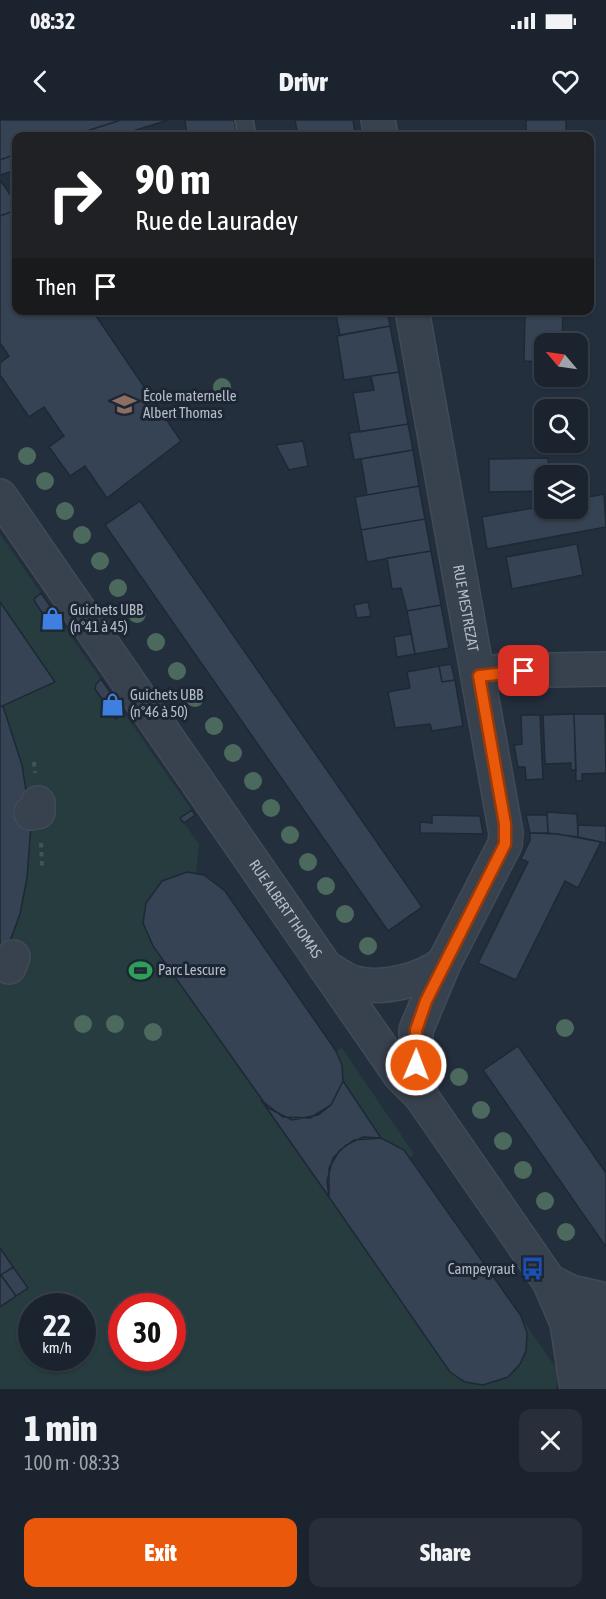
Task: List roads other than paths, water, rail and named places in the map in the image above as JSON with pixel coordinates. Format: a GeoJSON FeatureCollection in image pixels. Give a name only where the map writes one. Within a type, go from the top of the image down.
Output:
{"type":"FeatureCollection","features":[{"type":"Feature","properties":{"kind":"street","name":"RUE MESTREZAT"},"geometry":{"type":"LineString","coordinates":[[413,315],[505,824],[505,844],[444,963],[416,1030],[416,1065],[421,1096]]}},
{"type":"Feature","properties":{"kind":"street","name":"RUE ALBERT THOMAS"},"geometry":{"type":"LineString","coordinates":[[0,496],[400,1075],[421,1096],[549,1281],[567,1323],[577,1389]]}},
{"type":"Feature","properties":{"kind":"street"},"geometry":{"type":"LineString","coordinates":[[479,676],[500,671],[606,669]]}},
{"type":"Feature","properties":{"kind":"street"},"geometry":{"type":"LineString","coordinates":[[325,967],[353,983],[383,985],[431,973],[444,963]]}},
{"type":"Feature","properties":{"kind":"street"},"geometry":{"type":"LineString","coordinates":[[549,1281],[599,1299],[603,1339],[602,1365],[591,1389]]}},
{"type":"Feature","properties":{"kind":"place","name":"École maternelle Albert Thomas"},"geometry":{"type":"Point","coordinates":[125,405]}},
{"type":"Feature","properties":{"kind":"place","name":"Guichets UBB (n°41 à 45)"},"geometry":{"type":"Point","coordinates":[52,619]}},
{"type":"Feature","properties":{"kind":"place","name":"Guichets UBB (n°46 à 50)"},"geometry":{"type":"Point","coordinates":[112,704]}},
{"type":"Feature","properties":{"kind":"place","name":"Parc Lescure"},"geometry":{"type":"Point","coordinates":[140,970]}},
{"type":"Feature","properties":{"kind":"place","name":"Campeyraut"},"geometry":{"type":"Point","coordinates":[533,1269]}}]}
